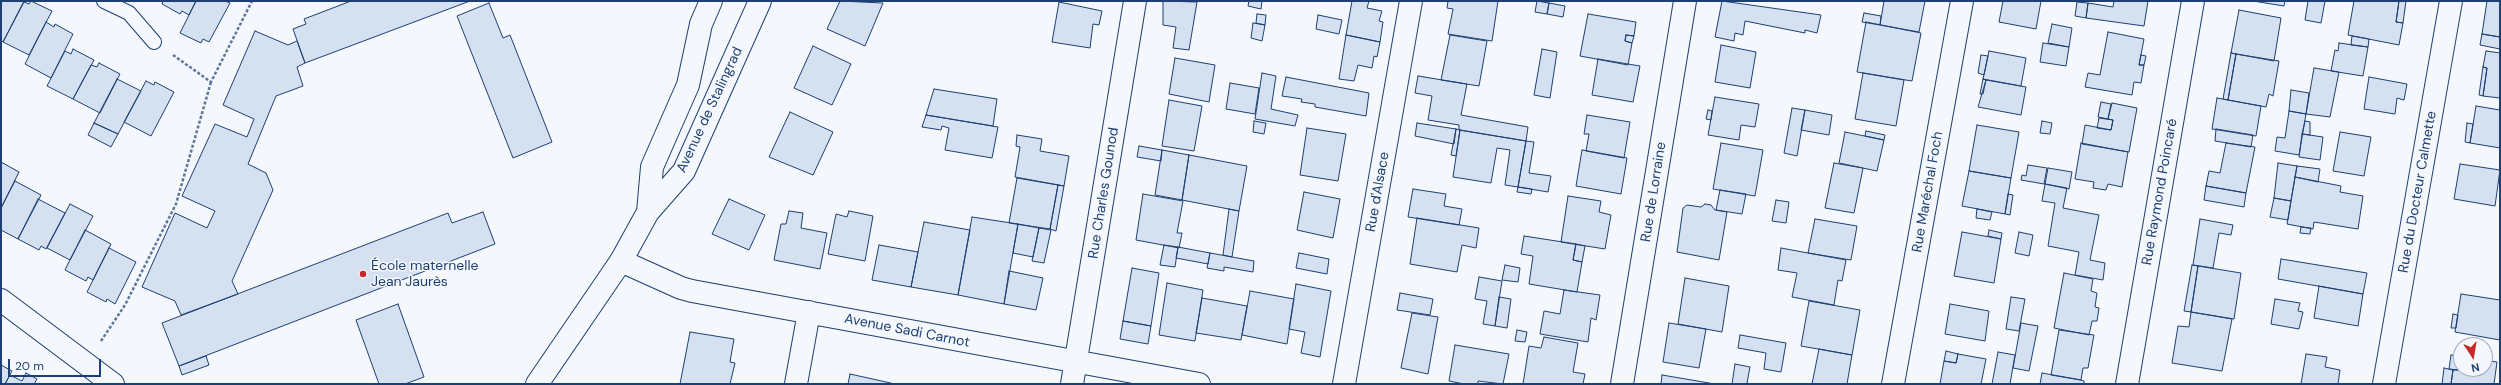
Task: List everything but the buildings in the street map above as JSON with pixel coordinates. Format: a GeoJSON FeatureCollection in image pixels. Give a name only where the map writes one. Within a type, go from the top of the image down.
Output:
{"type":"FeatureCollection","features":[{"type":"Feature","properties":{"kind":"street","name":"Avenue de Stalingrad"},"geometry":{"type":"LineString","coordinates":[[648,212],[652,167],[688,85],[701,24],[711,1]]}},
{"type":"Feature","properties":{"kind":"street","name":"Avenue de Stalingrad"},"geometry":{"type":"LineString","coordinates":[[537,384],[620,261],[648,212],[684,171],[760,1]]}},
{"type":"Feature","properties":{"kind":"street","name":"Rue Charles Gounod"},"geometry":{"type":"LineString","coordinates":[[1072,384],[1135,1]]}},
{"type":"Feature","properties":{"kind":"street","name":"Rue d'Alsace"},"geometry":{"type":"LineString","coordinates":[[1344,384],[1411,1]]}},
{"type":"Feature","properties":{"kind":"street","name":"Rue de Lorraine"},"geometry":{"type":"LineString","coordinates":[[1622,384],[1685,1]]}},
{"type":"Feature","properties":{"kind":"street","name":"Rue Maréchal Foch"},"geometry":{"type":"LineString","coordinates":[[1893,384],[1962,1]]}},
{"type":"Feature","properties":{"kind":"street","name":"Rue Raymond Poincaré"},"geometry":{"type":"LineString","coordinates":[[2127,384],[2193,1]]}},
{"type":"Feature","properties":{"kind":"street","name":"Rue du Docteur Calmette"},"geometry":{"type":"LineString","coordinates":[[2384,384],[2451,1]]}},
{"type":"Feature","properties":{"kind":"street","name":"Avenue Sadi Carnot"},"geometry":{"type":"LineString","coordinates":[[620,261],[681,288],[1199,384]]}},
{"type":"Feature","properties":{"kind":"street"},"geometry":{"type":"LineString","coordinates":[[1,300],[113,384]]}},
{"type":"Feature","properties":{"kind":"street"},"geometry":{"type":"LineString","coordinates":[[796,384],[809,312]]}},
{"type":"Feature","properties":{"kind":"lane"},"geometry":{"type":"LineString","coordinates":[[104,1],[129,13],[154,42]]}},
{"type":"Feature","properties":{"kind":"path"},"geometry":{"type":"LineString","coordinates":[[86,364],[125,305],[176,204],[211,82],[252,1]]}},
{"type":"Feature","properties":{"kind":"path"},"geometry":{"type":"LineString","coordinates":[[154,42],[211,82]]}},
{"type":"Feature","properties":{"kind":"place","name":"École maternelle Jean Jaurès"},"geometry":{"type":"Point","coordinates":[363,274]}}]}
